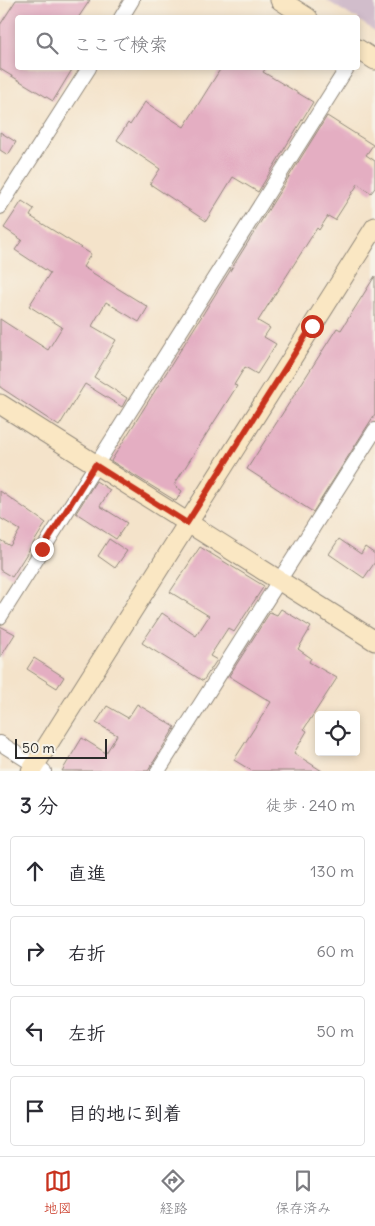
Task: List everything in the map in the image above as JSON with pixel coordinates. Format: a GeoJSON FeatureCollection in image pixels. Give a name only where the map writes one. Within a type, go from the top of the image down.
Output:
{"type":"FeatureCollection","features":[{"type":"Feature","properties":{"kind":"street"},"geometry":{"type":"LineString","coordinates":[[123,15],[132,0]]}},
{"type":"Feature","properties":{"kind":"street"},"geometry":{"type":"LineString","coordinates":[[280,0],[303,15]]}},
{"type":"Feature","properties":{"kind":"street"},"geometry":{"type":"LineString","coordinates":[[360,51],[375,60]]}},
{"type":"Feature","properties":{"kind":"street"},"geometry":{"type":"LineString","coordinates":[[0,206],[88,70]]}},
{"type":"Feature","properties":{"kind":"street"},"geometry":{"type":"LineString","coordinates":[[0,617],[347,70]]}},
{"type":"Feature","properties":{"kind":"street"},"geometry":{"type":"LineString","coordinates":[[0,743],[37,769],[187,523],[375,227]]}},
{"type":"Feature","properties":{"kind":"street"},"geometry":{"type":"LineString","coordinates":[[0,404],[375,641]]}},
{"type":"Feature","properties":{"kind":"street"},"geometry":{"type":"LineString","coordinates":[[158,771],[375,430]]}},
{"type":"Feature","properties":{"kind":"shaded area"},"geometry":{"type":"Polygon","coordinates":[[[326,0],[375,0],[375,31],[360,21],[360,15],[350,15],[326,0]]]}},
{"type":"Feature","properties":{"kind":"building"},"geometry":{"type":"Polygon","coordinates":[[[16,0],[90,0],[80,15],[15,15],[15,70],[72,70],[53,101],[0,69],[0,25],[16,0]]]}},
{"type":"Feature","properties":{"kind":"building"},"geometry":{"type":"Polygon","coordinates":[[[220,70],[264,70],[263,72],[313,102],[258,192],[233,177],[206,221],[150,184],[160,169],[117,140],[128,123],[130,125],[145,102],[184,127],[220,70]]]}},
{"type":"Feature","properties":{"kind":"building"},"geometry":{"type":"Polygon","coordinates":[[[327,116],[373,145],[366,155],[375,161],[375,188],[371,193],[358,184],[335,220],[328,216],[319,230],[317,228],[258,321],[270,328],[264,337],[276,344],[257,374],[245,367],[234,385],[237,386],[174,485],[182,491],[176,501],[111,461],[327,116]]]}},
{"type":"Feature","properties":{"kind":"building"},"geometry":{"type":"Polygon","coordinates":[[[0,132],[16,142],[8,155],[0,150],[0,132]]]}},
{"type":"Feature","properties":{"kind":"building"},"geometry":{"type":"Polygon","coordinates":[[[22,201],[34,209],[30,216],[91,254],[83,267],[148,307],[139,322],[106,302],[92,326],[116,340],[94,377],[127,398],[122,407],[85,384],[59,426],[0,387],[0,319],[48,350],[62,327],[29,306],[50,273],[15,250],[22,240],[4,228],[22,201]]]}},
{"type":"Feature","properties":{"kind":"building"},"geometry":{"type":"Polygon","coordinates":[[[375,276],[375,414],[313,512],[247,469],[337,328],[341,330],[375,276]]]}},
{"type":"Feature","properties":{"kind":"building"},"geometry":{"type":"Polygon","coordinates":[[[96,481],[110,490],[100,506],[127,523],[116,539],[76,513],[96,481]]]}},
{"type":"Feature","properties":{"kind":"building"},"geometry":{"type":"Polygon","coordinates":[[[0,491],[46,523],[12,577],[0,570],[0,540],[10,546],[20,530],[0,518],[0,491]]]}},
{"type":"Feature","properties":{"kind":"building"},"geometry":{"type":"Polygon","coordinates":[[[109,539],[127,551],[115,568],[98,556],[109,539]]]}},
{"type":"Feature","properties":{"kind":"building"},"geometry":{"type":"Polygon","coordinates":[[[339,539],[361,554],[365,547],[375,554],[375,562],[364,578],[329,554],[339,539]]]}},
{"type":"Feature","properties":{"kind":"building"},"geometry":{"type":"Polygon","coordinates":[[[200,547],[264,586],[234,632],[228,628],[210,656],[217,660],[203,681],[142,643],[162,613],[196,636],[209,616],[170,592],[200,547]]]}},
{"type":"Feature","properties":{"kind":"building"},"geometry":{"type":"Polygon","coordinates":[[[281,609],[311,627],[298,649],[311,658],[309,662],[337,678],[304,729],[307,731],[294,753],[322,771],[252,771],[234,760],[271,702],[229,676],[270,612],[277,615],[281,609]]]}},
{"type":"Feature","properties":{"kind":"building"},"geometry":{"type":"Polygon","coordinates":[[[0,626],[15,634],[0,658],[0,626]]]}},
{"type":"Feature","properties":{"kind":"building"},"geometry":{"type":"Polygon","coordinates":[[[34,658],[64,677],[57,688],[27,669],[34,658]]]}},
{"type":"Feature","properties":{"kind":"building"},"geometry":{"type":"Polygon","coordinates":[[[137,704],[175,727],[148,771],[62,771],[82,738],[106,753],[117,735],[96,723],[107,706],[128,718],[137,704]]]}},
{"type":"Feature","properties":{"kind":"route"},"geometry":{"type":"LineString","coordinates":[[42,549],[95,465],[187,523],[312,326]]}}]}
